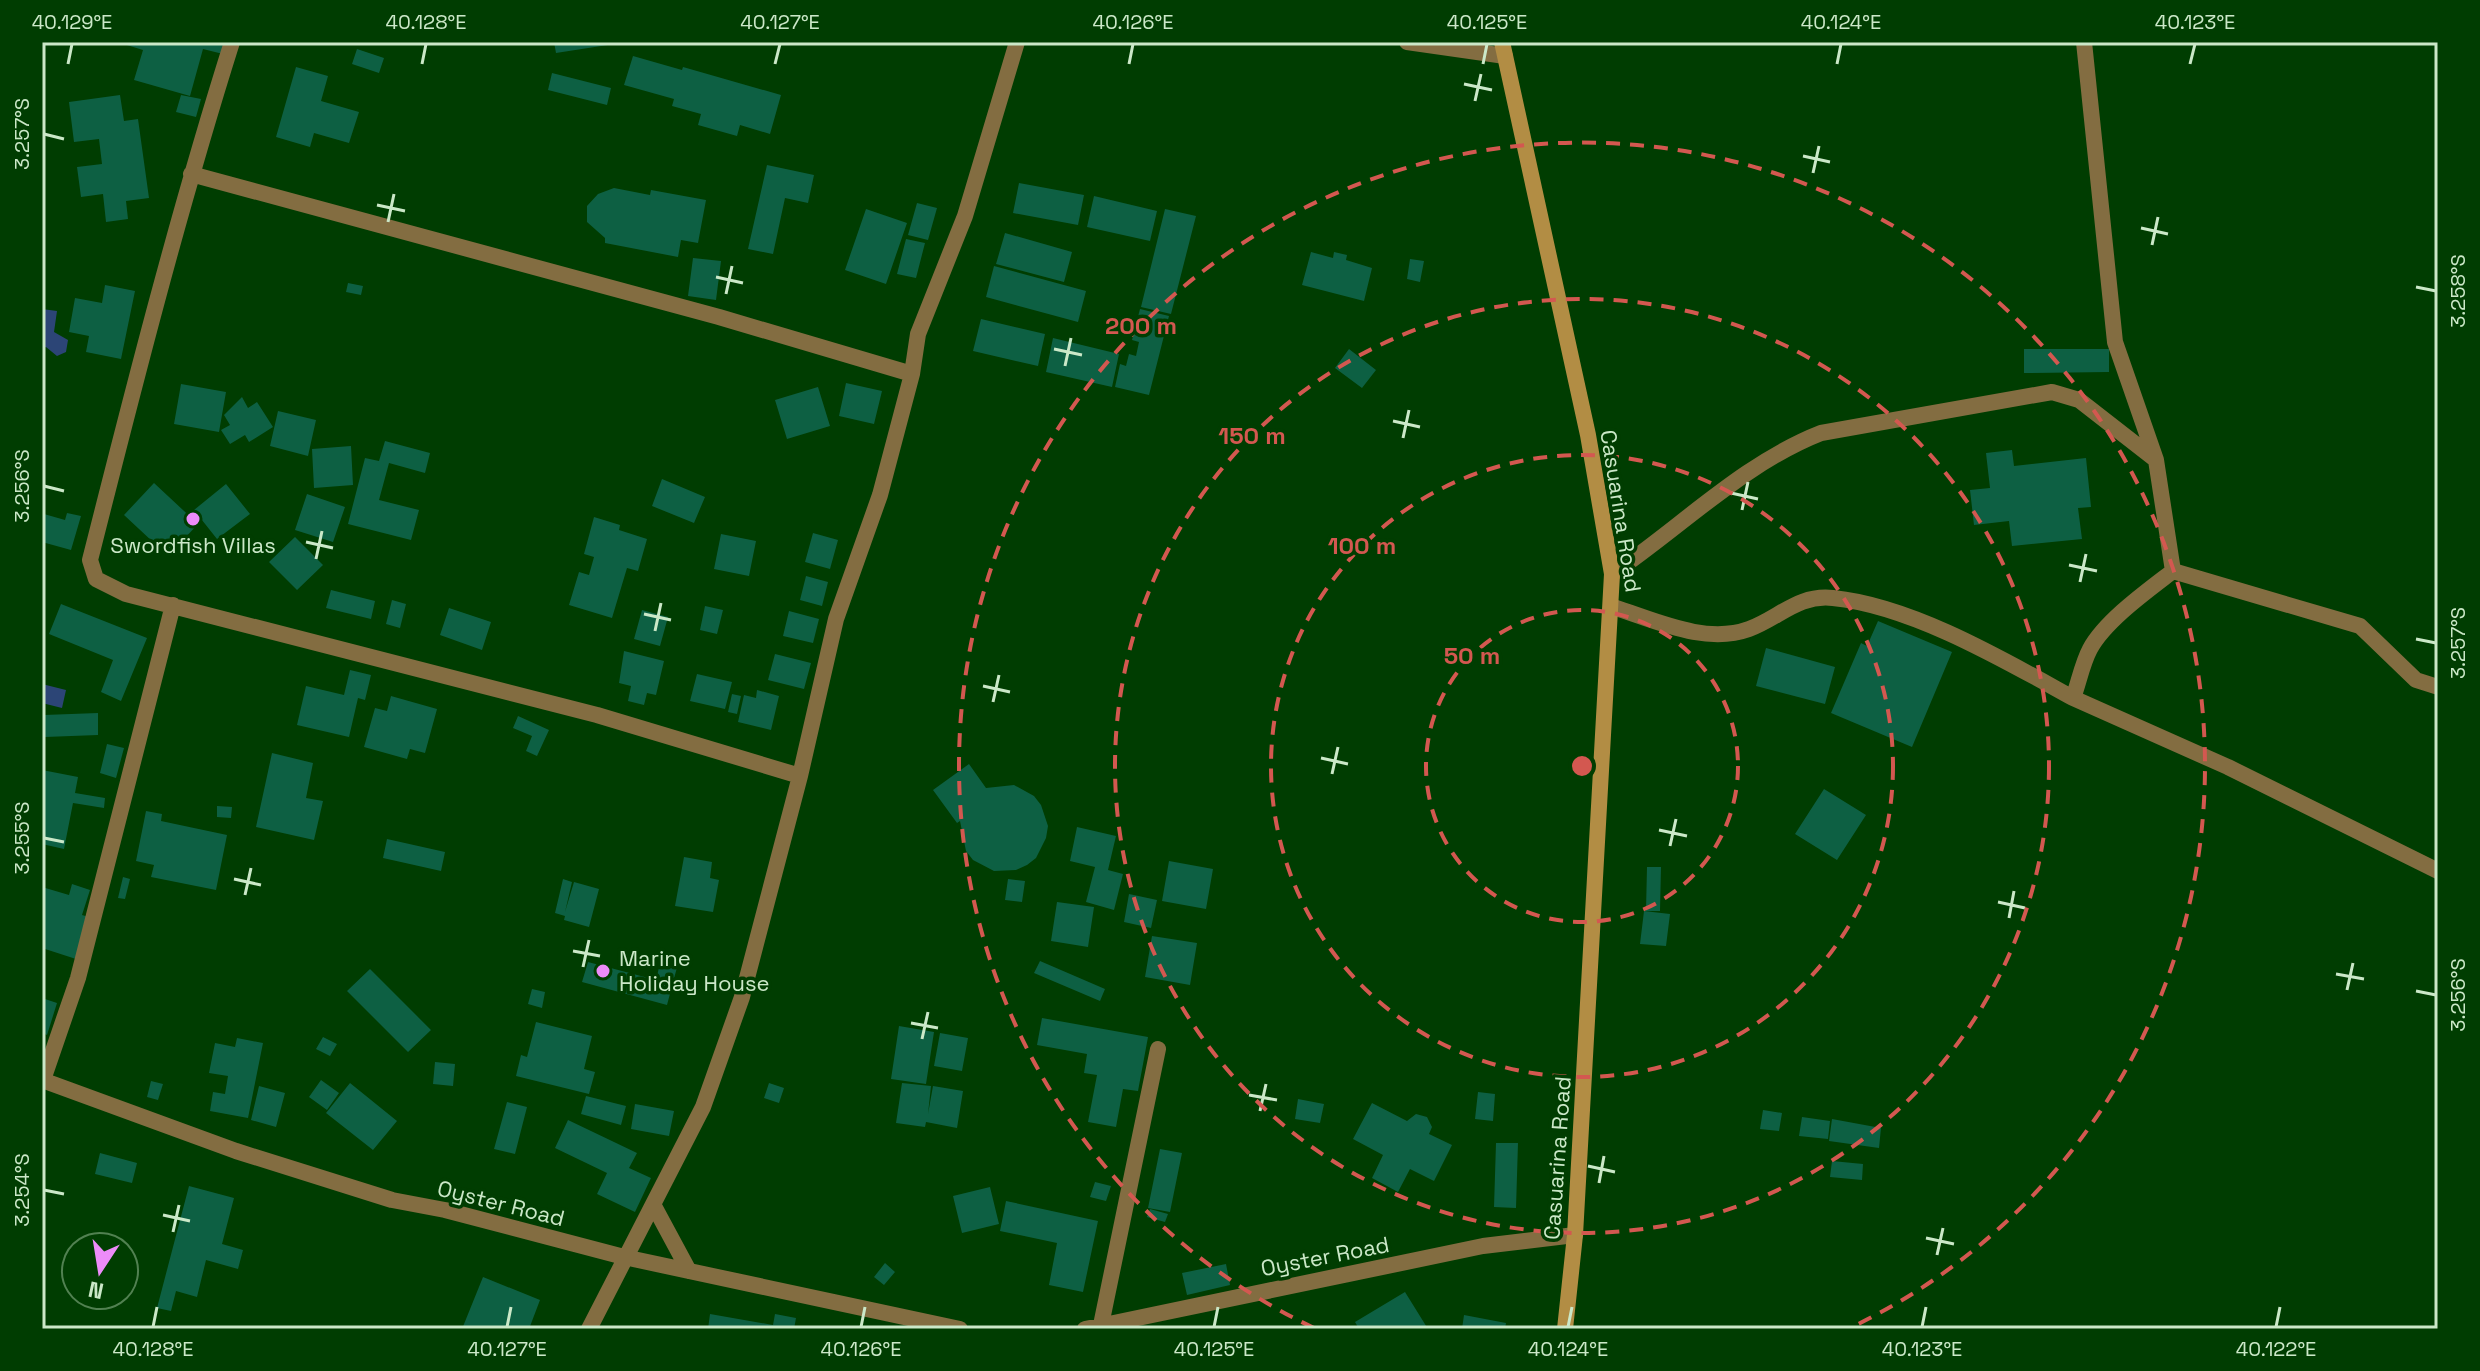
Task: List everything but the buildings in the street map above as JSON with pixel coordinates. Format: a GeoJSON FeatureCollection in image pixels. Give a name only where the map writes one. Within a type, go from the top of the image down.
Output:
{"type":"FeatureCollection","features":[{"type":"Feature","properties":{"kind":"street"},"geometry":{"type":"LineString","coordinates":[[232,42],[191,174],[90,560],[91,571],[107,587],[597,715],[800,776]]}},
{"type":"Feature","properties":{"kind":"street"},"geometry":{"type":"LineString","coordinates":[[589,1329],[624,1257],[654,1206],[663,1179],[703,1107],[742,997],[800,776],[836,619],[880,495],[912,374],[918,334],[965,216],[1017,42]]}},
{"type":"Feature","properties":{"kind":"street"},"geometry":{"type":"LineString","coordinates":[[1407,42],[1504,49]]}},
{"type":"Feature","properties":{"kind":"street"},"geometry":{"type":"LineString","coordinates":[[2084,42],[2115,342],[2156,460],[2173,571]]}},
{"type":"Feature","properties":{"kind":"street","name":"Casuarina Road"},"geometry":{"type":"LineString","coordinates":[[1504,49],[1588,435],[1612,574],[1613,607],[1592,910],[1575,1235],[1565,1329]]}},
{"type":"Feature","properties":{"kind":"street"},"geometry":{"type":"LineString","coordinates":[[191,174],[704,313],[912,374]]}},
{"type":"Feature","properties":{"kind":"street"},"geometry":{"type":"LineString","coordinates":[[1612,574],[1668,537],[1754,467],[1793,444],[1821,433],[2052,392],[2079,400],[2156,460]]}},
{"type":"Feature","properties":{"kind":"street"},"geometry":{"type":"LineString","coordinates":[[2173,571],[2360,626],[2416,680],[2438,687]]}},
{"type":"Feature","properties":{"kind":"street"},"geometry":{"type":"LineString","coordinates":[[2073,698],[2090,650],[2102,632],[2118,613],[2173,571]]}},
{"type":"Feature","properties":{"kind":"street"},"geometry":{"type":"LineString","coordinates":[[1613,607],[1717,635],[1749,629],[1802,600],[1832,597],[1879,608],[1945,632],[2073,698],[2228,767],[2438,871]]}},
{"type":"Feature","properties":{"kind":"street"},"geometry":{"type":"LineString","coordinates":[[42,1080],[78,978],[173,605]]}},
{"type":"Feature","properties":{"kind":"street"},"geometry":{"type":"LineString","coordinates":[[1093,1327],[1158,1049]]}},
{"type":"Feature","properties":{"kind":"street","name":"Oyster Road"},"geometry":{"type":"LineString","coordinates":[[42,1080],[308,1176],[624,1257],[960,1329]]}},
{"type":"Feature","properties":{"kind":"street"},"geometry":{"type":"LineString","coordinates":[[654,1206],[689,1271]]}},
{"type":"Feature","properties":{"kind":"street","name":"Oyster Road"},"geometry":{"type":"LineString","coordinates":[[1093,1327],[1483,1246],[1575,1235]]}},
{"type":"Feature","properties":{"kind":"water"},"geometry":{"type":"Polygon","coordinates":[[[42,309],[57,311],[54,332],[68,340],[66,352],[57,356],[46,347],[42,348],[42,309]]]}},
{"type":"Feature","properties":{"kind":"water"},"geometry":{"type":"Polygon","coordinates":[[[42,684],[66,690],[62,708],[42,703],[42,684]]]}},
{"type":"Feature","properties":{"kind":"place","name":"Swordfish Villas"},"geometry":{"type":"Point","coordinates":[193,519]}},
{"type":"Feature","properties":{"kind":"place","name":"Marine Holiday House"},"geometry":{"type":"Point","coordinates":[603,971]}}]}
